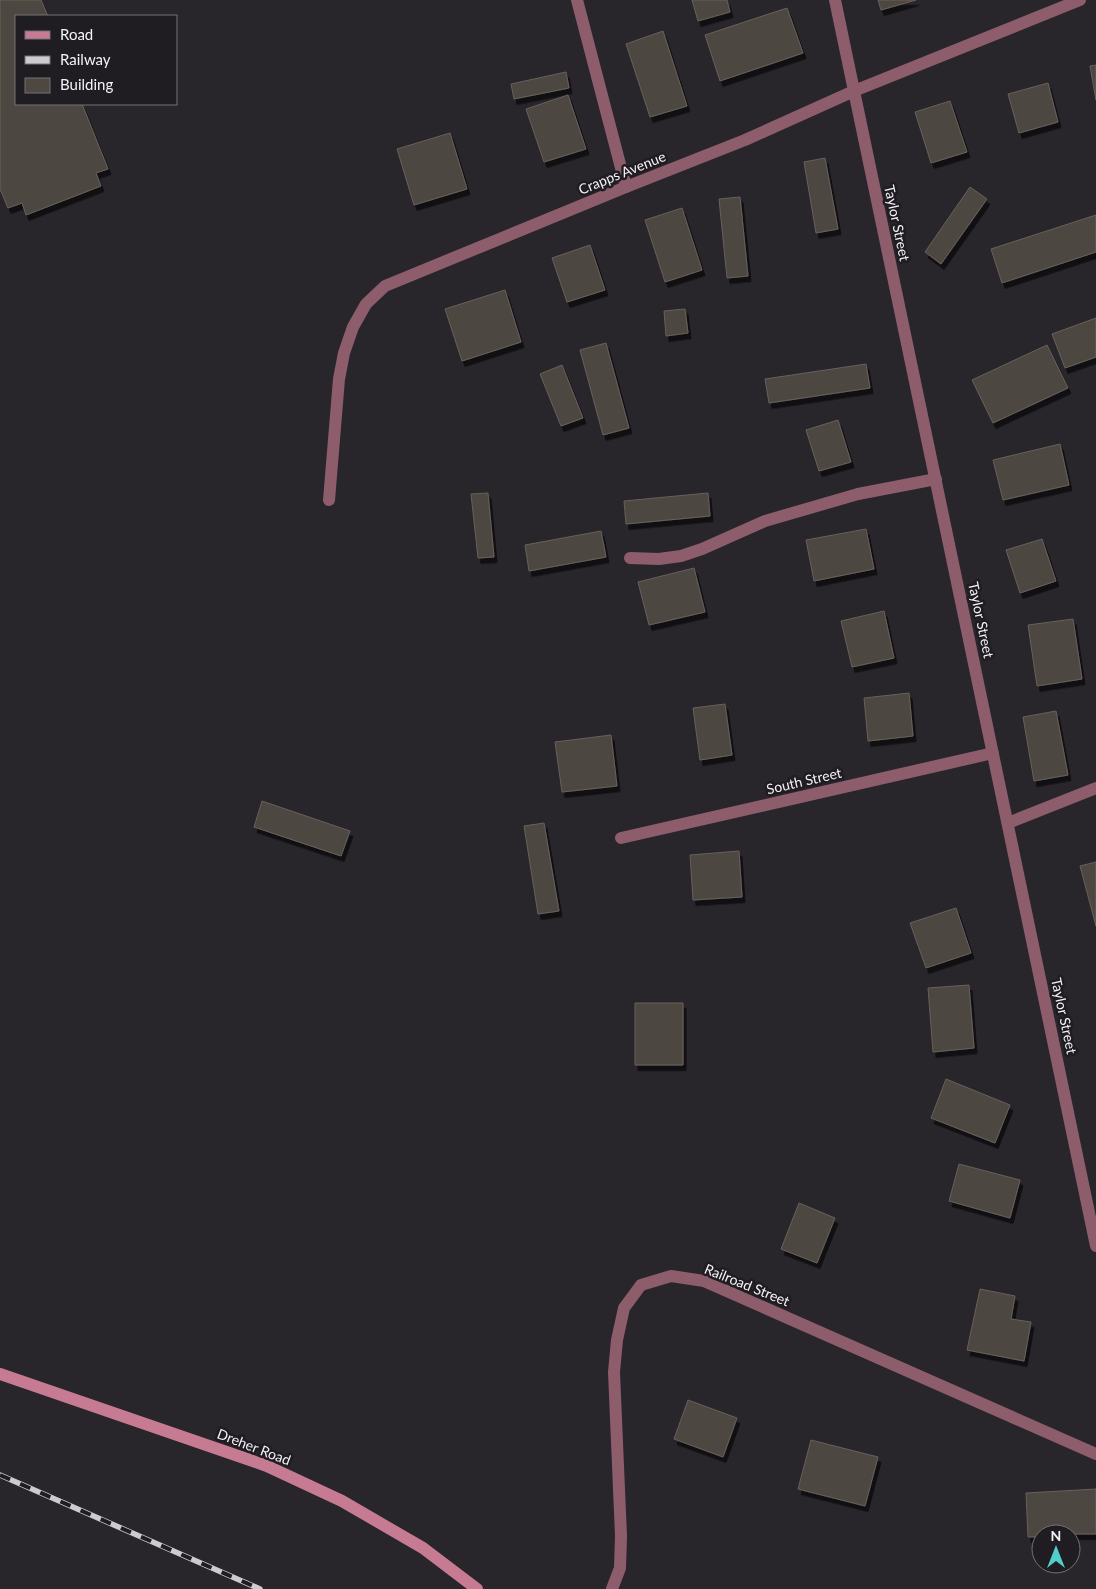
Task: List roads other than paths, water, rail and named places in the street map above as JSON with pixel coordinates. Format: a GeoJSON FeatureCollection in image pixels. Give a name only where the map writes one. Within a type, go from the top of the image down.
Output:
{"type":"FeatureCollection","features":[{"type":"Feature","properties":{"kind":"street"},"geometry":{"type":"LineString","coordinates":[[577,0],[626,187]]}},
{"type":"Feature","properties":{"kind":"street","name":"Taylor Street"},"geometry":{"type":"LineString","coordinates":[[835,0],[1096,1246]]}},
{"type":"Feature","properties":{"kind":"street","name":"Crapps Avenue"},"geometry":{"type":"LineString","coordinates":[[329,500],[339,379],[344,353],[353,327],[366,304],[385,286],[745,140],[854,91],[1080,0]]}},
{"type":"Feature","properties":{"kind":"street"},"geometry":{"type":"LineString","coordinates":[[630,558],[659,559],[681,556],[702,549],[765,520],[858,494],[936,479]]}},
{"type":"Feature","properties":{"kind":"street","name":"South Street"},"geometry":{"type":"LineString","coordinates":[[621,838],[993,753]]}},
{"type":"Feature","properties":{"kind":"street"},"geometry":{"type":"LineString","coordinates":[[1008,823],[1096,788]]}},
{"type":"Feature","properties":{"kind":"street","name":"Railroad Street"},"geometry":{"type":"LineString","coordinates":[[612,1589],[620,1568],[614,1372],[617,1340],[624,1308],[641,1285],[671,1276],[704,1281],[1096,1454]]}},
{"type":"Feature","properties":{"kind":"street","name":"Dreher Road"},"geometry":{"type":"LineString","coordinates":[[0,1374],[267,1466],[342,1501],[423,1548],[477,1589]]}},
{"type":"Feature","properties":{"kind":"railway"},"geometry":{"type":"LineString","coordinates":[[0,1475],[260,1589]]}}]}
